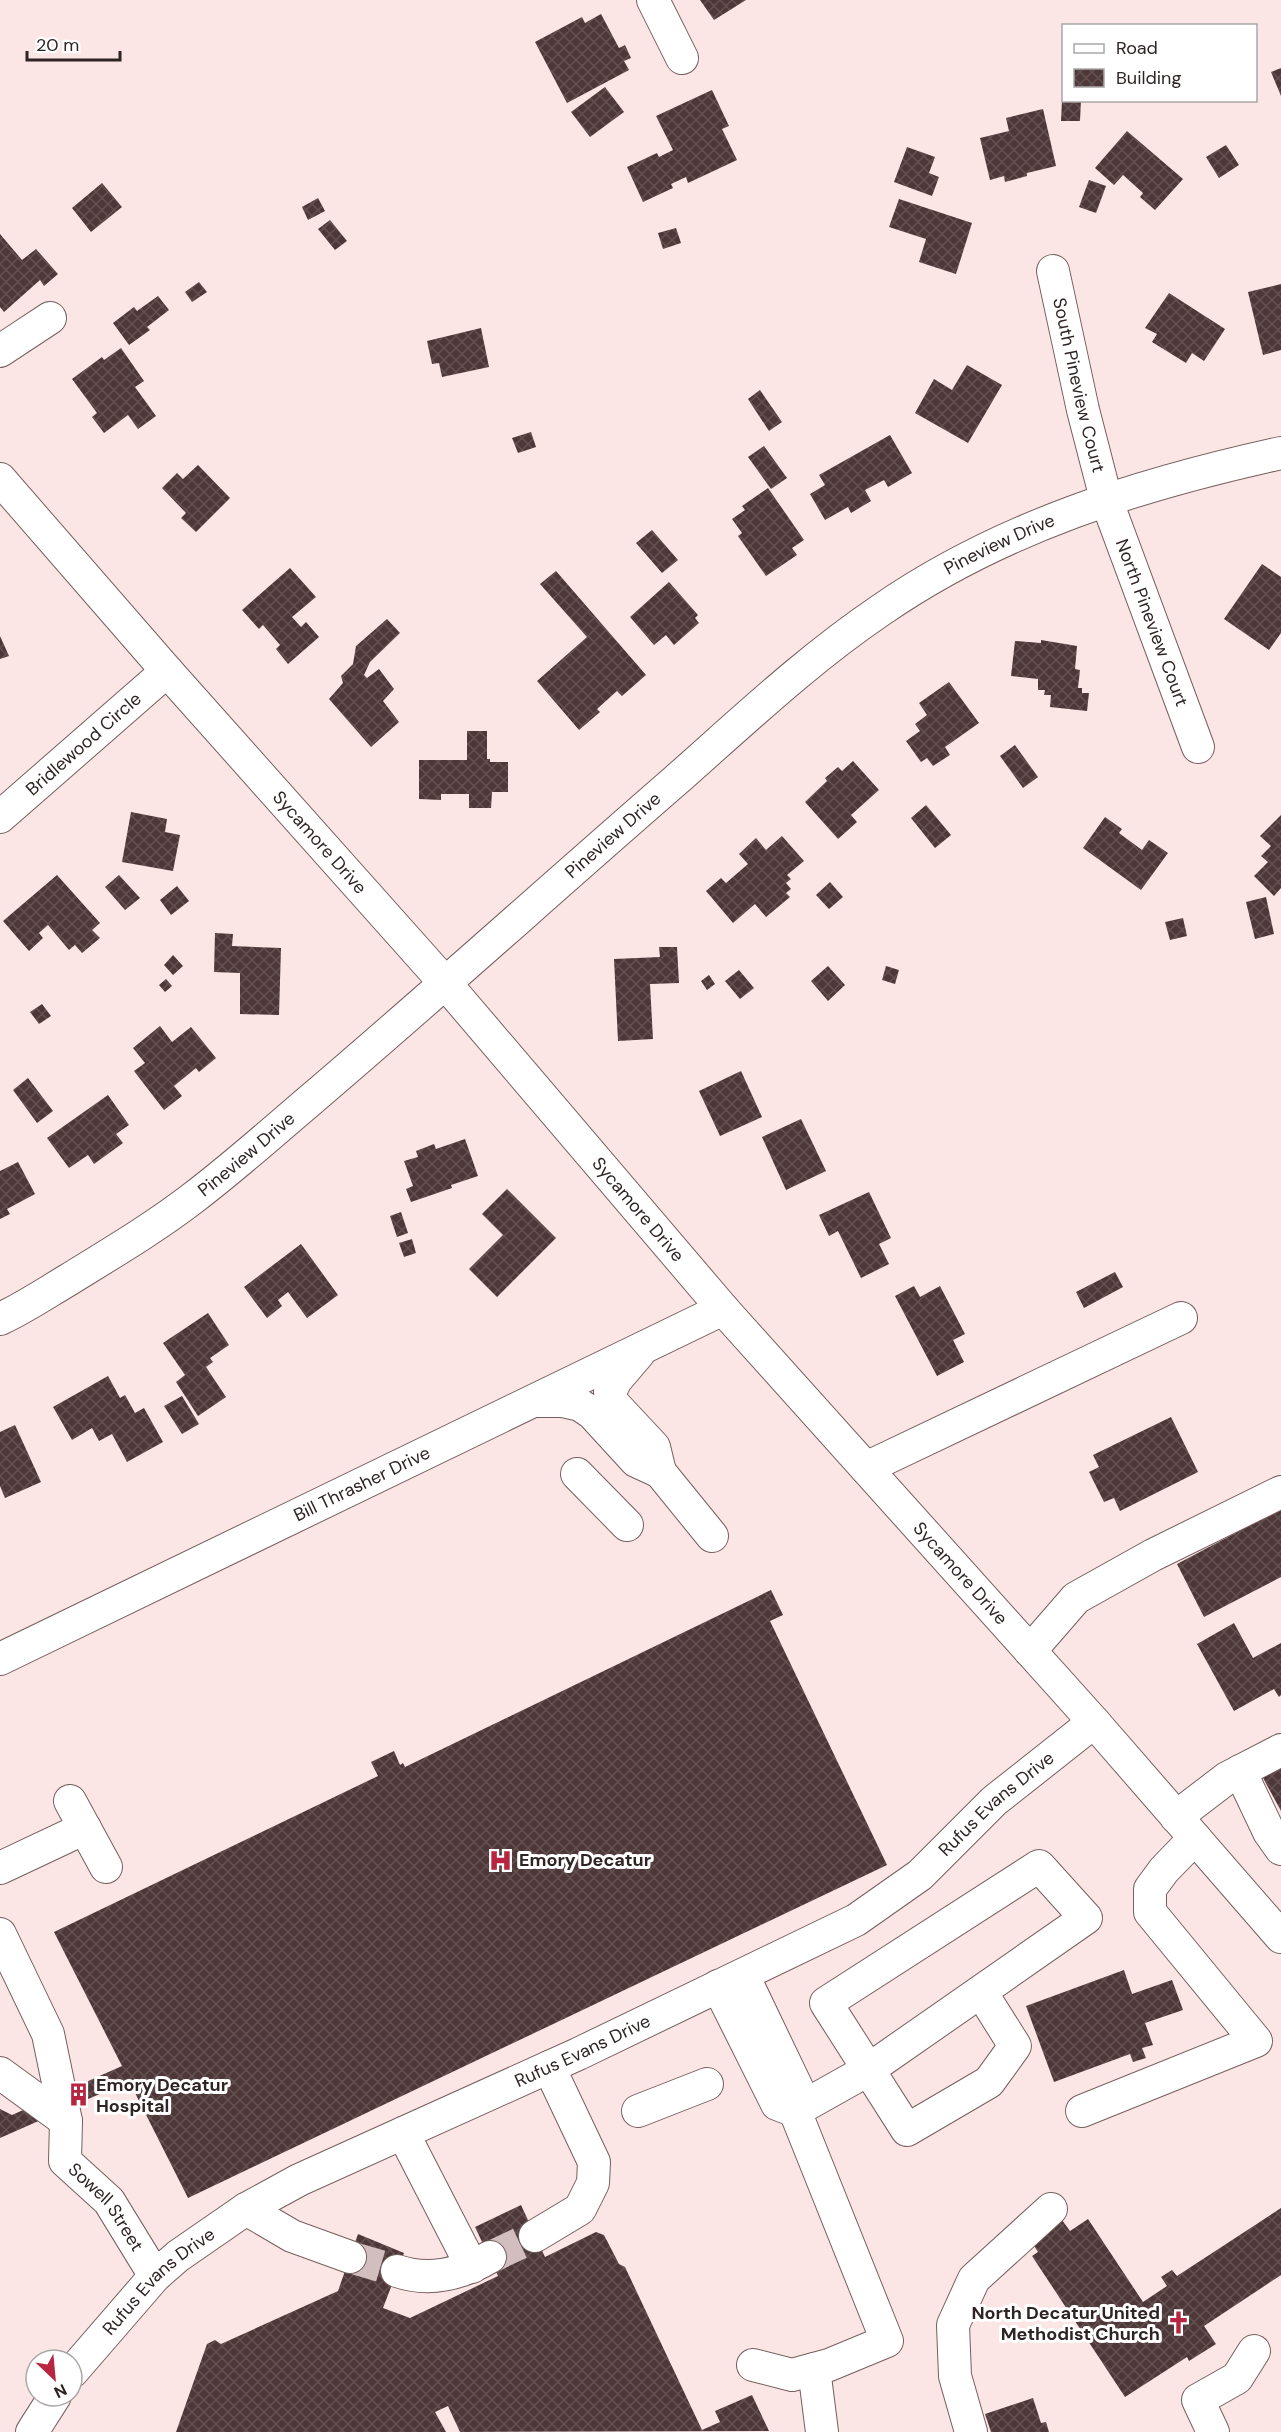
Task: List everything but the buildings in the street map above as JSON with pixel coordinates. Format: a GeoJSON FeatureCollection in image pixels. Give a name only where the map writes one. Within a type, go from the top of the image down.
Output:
{"type":"FeatureCollection","features":[{"type":"Feature","properties":{"kind":"street"},"geometry":{"type":"LineString","coordinates":[[653,0],[682,58]]}},
{"type":"Feature","properties":{"kind":"street","name":"South Pineview Court"},"geometry":{"type":"LineString","coordinates":[[1053,272],[1083,410],[1106,499]]}},
{"type":"Feature","properties":{"kind":"street"},"geometry":{"type":"LineString","coordinates":[[0,351],[50,318]]}},
{"type":"Feature","properties":{"kind":"street","name":"Pineview Drive"},"geometry":{"type":"LineString","coordinates":[[0,1319],[106,1257],[192,1200],[446,984],[508,926],[763,704],[881,609],[942,573],[1026,529],[1106,499],[1205,470],[1281,453]]}},
{"type":"Feature","properties":{"kind":"street","name":"Sycamore Drive"},"geometry":{"type":"LineString","coordinates":[[0,479],[167,671],[446,984],[723,1309],[1094,1722],[1281,1937]]}},
{"type":"Feature","properties":{"kind":"street","name":"North Pineview Court"},"geometry":{"type":"LineString","coordinates":[[1106,499],[1198,747]]}},
{"type":"Feature","properties":{"kind":"street","name":"Bridlewood Circle"},"geometry":{"type":"LineString","coordinates":[[0,817],[167,671]]}},
{"type":"Feature","properties":{"kind":"street","name":"Bill Thrasher Drive"},"geometry":{"type":"LineString","coordinates":[[0,1659],[723,1309]]}},
{"type":"Feature","properties":{"kind":"street"},"geometry":{"type":"LineString","coordinates":[[866,1468],[970,1432],[1180,1318]]}},
{"type":"Feature","properties":{"kind":"street"},"geometry":{"type":"LineString","coordinates":[[646,1346],[616,1380],[610,1392],[612,1402],[654,1447],[660,1472],[712,1536]]}},
{"type":"Feature","properties":{"kind":"street"},"geometry":{"type":"LineString","coordinates":[[532,1401],[562,1401],[580,1405],[592,1413],[636,1461],[660,1472]]}},
{"type":"Feature","properties":{"kind":"street"},"geometry":{"type":"LineString","coordinates":[[576,1474],[627,1525]]}},
{"type":"Feature","properties":{"kind":"street"},"geometry":{"type":"LineString","coordinates":[[1030,1651],[1077,1598],[1153,1556],[1281,1492]]}},
{"type":"Feature","properties":{"kind":"street","name":"Rufus Evans Drive"},"geometry":{"type":"LineString","coordinates":[[84,2358],[155,2276],[178,2256],[246,2208],[299,2180],[549,2067],[856,1920],[920,1875],[994,1801],[1094,1722]]}},
{"type":"Feature","properties":{"kind":"street"},"geometry":{"type":"LineString","coordinates":[[1082,2111],[1256,2041],[1150,1912],[1150,1889],[1164,1870],[1185,1828],[1227,1778],[1281,1750]]}},
{"type":"Feature","properties":{"kind":"street"},"geometry":{"type":"LineString","coordinates":[[1240,1771],[1269,1832],[1281,1849]]}},
{"type":"Feature","properties":{"kind":"street"},"geometry":{"type":"LineString","coordinates":[[0,1845],[77,1813]]}},
{"type":"Feature","properties":{"kind":"street"},"geometry":{"type":"LineString","coordinates":[[77,1813],[106,1867]]}},
{"type":"Feature","properties":{"kind":"street"},"geometry":{"type":"LineString","coordinates":[[0,1868],[77,1813]]}},
{"type":"Feature","properties":{"kind":"street"},"geometry":{"type":"LineString","coordinates":[[795,2111],[868,2070],[1086,1918],[1039,1866],[826,2003],[868,2070],[908,2130],[989,2082],[1015,2046],[981,1992]]}},
{"type":"Feature","properties":{"kind":"street","name":"Sowell Street"},"geometry":{"type":"LineString","coordinates":[[0,1934],[48,2034],[66,2121],[65,2161],[109,2201],[155,2276]]}},
{"type":"Feature","properties":{"kind":"street"},"geometry":{"type":"LineString","coordinates":[[730,1981],[777,2104],[795,2111],[887,2341],[829,2365],[792,2375],[753,2365]]}},
{"type":"Feature","properties":{"kind":"street"},"geometry":{"type":"LineString","coordinates":[[535,2236],[580,2209],[593,2183],[594,2162],[549,2067]]}},
{"type":"Feature","properties":{"kind":"street"},"geometry":{"type":"LineString","coordinates":[[0,2073],[66,2121]]}},
{"type":"Feature","properties":{"kind":"street"},"geometry":{"type":"LineString","coordinates":[[639,2111],[707,2084]]}},
{"type":"Feature","properties":{"kind":"street"},"geometry":{"type":"LineString","coordinates":[[397,2271],[411,2276],[435,2276],[482,2262],[404,2133]]}},
{"type":"Feature","properties":{"kind":"street"},"geometry":{"type":"LineString","coordinates":[[246,2208],[292,2236],[350,2257]]}},
{"type":"Feature","properties":{"kind":"street"},"geometry":{"type":"LineString","coordinates":[[971,2432],[955,2376],[954,2325],[974,2279],[1051,2209]]}},
{"type":"Feature","properties":{"kind":"street"},"geometry":{"type":"LineString","coordinates":[[1213,2432],[1198,2400],[1237,2378],[1254,2351]]}},
{"type":"Feature","properties":{"kind":"street"},"geometry":{"type":"LineString","coordinates":[[814,2369],[822,2432]]}},
{"type":"Feature","properties":{"kind":"street"},"geometry":{"type":"LineString","coordinates":[[32,2432],[47,2408]]}},
{"type":"Feature","properties":{"kind":"tunnel"},"geometry":{"type":"LineString","coordinates":[[491,2257],[535,2236]]}},
{"type":"Feature","properties":{"kind":"tunnel"},"geometry":{"type":"LineString","coordinates":[[350,2257],[397,2271]]}},
{"type":"Feature","properties":{"kind":"place","name":"Emory Decatur"},"geometry":{"type":"Point","coordinates":[501,1860]}},
{"type":"Feature","properties":{"kind":"place","name":"Emory Decatur Hospital"},"geometry":{"type":"Point","coordinates":[78,2095]}},
{"type":"Feature","properties":{"kind":"place","name":"North Decatur United Methodist Church"},"geometry":{"type":"Point","coordinates":[1178,2323]}}]}
